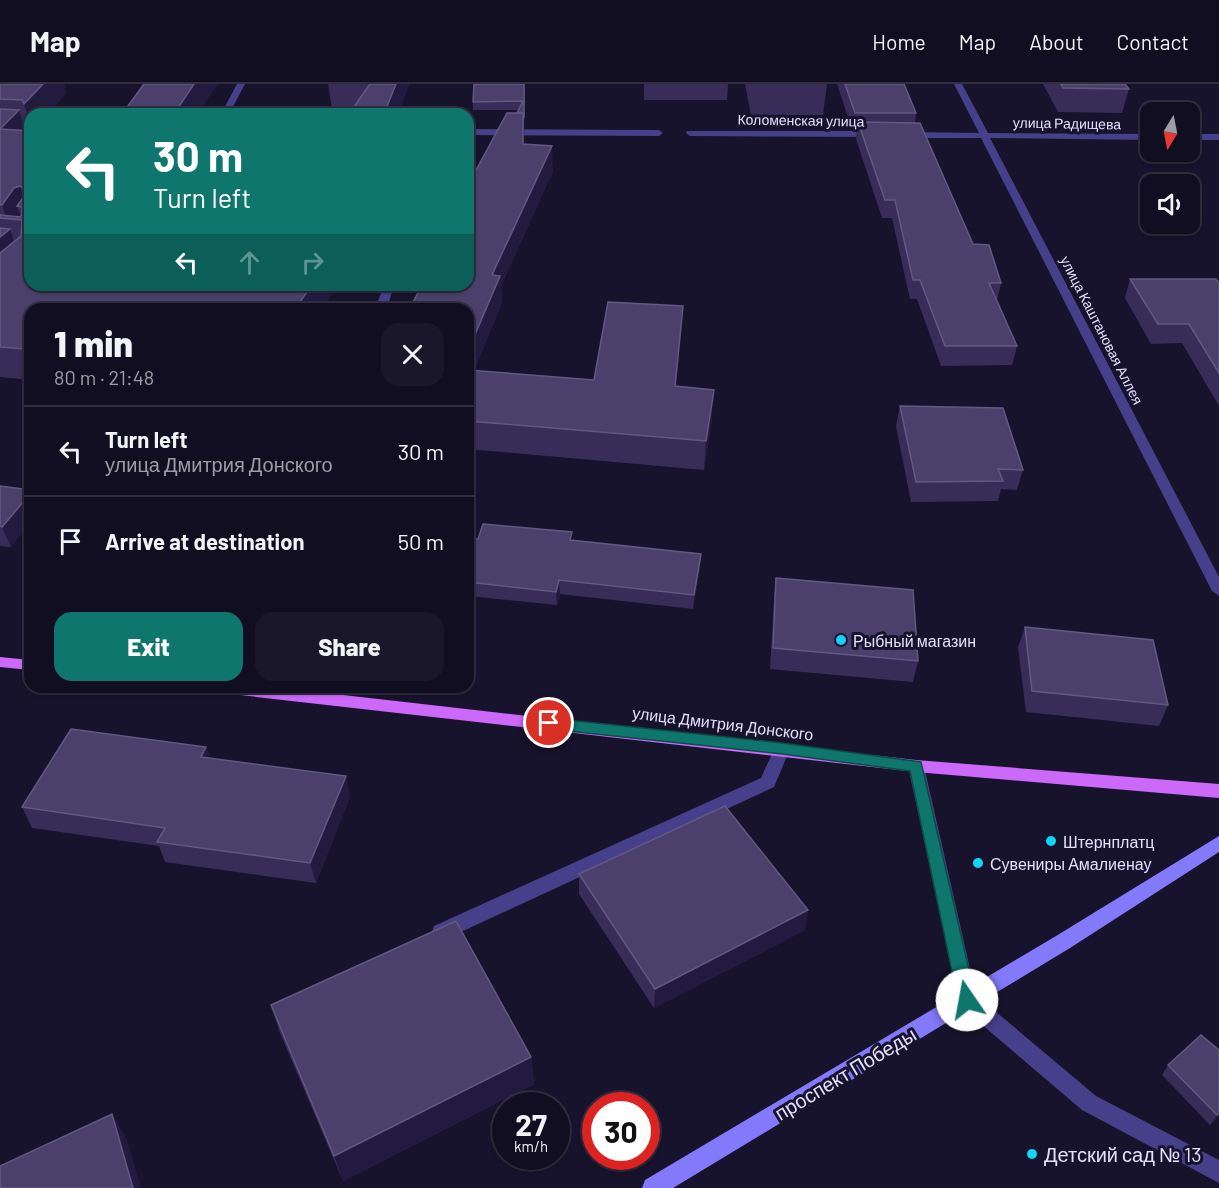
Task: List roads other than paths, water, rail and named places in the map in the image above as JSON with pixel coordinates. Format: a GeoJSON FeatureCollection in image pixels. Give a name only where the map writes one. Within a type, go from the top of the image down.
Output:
{"type":"FeatureCollection","features":[{"type":"Feature","properties":{"kind":"main road"},"geometry":{"type":"LineString","coordinates":[[0,662],[24,664]]}},
{"type":"Feature","properties":{"kind":"main road","name":"улица Дмитрия Донского"},"geometry":{"type":"LineString","coordinates":[[276,693],[916,766],[1219,791]]}},
{"type":"Feature","properties":{"kind":"main road","name":"проспект Победы"},"geometry":{"type":"LineString","coordinates":[[654,1188],[967,1000],[1219,843]]}},
{"type":"Feature","properties":{"kind":"street"},"geometry":{"type":"LineString","coordinates":[[228,108],[241,84]]}},
{"type":"Feature","properties":{"kind":"street","name":"улица Каштановая Аллея"},"geometry":{"type":"LineString","coordinates":[[958,84],[1219,591]]}},
{"type":"Feature","properties":{"kind":"street"},"geometry":{"type":"LineString","coordinates":[[474,132],[658,133]]}},
{"type":"Feature","properties":{"kind":"street","name":"Коломенская улица"},"geometry":{"type":"LineString","coordinates":[[690,133],[889,135]]}},
{"type":"Feature","properties":{"kind":"street"},"geometry":{"type":"LineString","coordinates":[[901,135],[984,135]]}},
{"type":"Feature","properties":{"kind":"street","name":"улица Радищева"},"geometry":{"type":"LineString","coordinates":[[984,135],[1140,137]]}},
{"type":"Feature","properties":{"kind":"street"},"geometry":{"type":"LineString","coordinates":[[1200,137],[1219,138]]}},
{"type":"Feature","properties":{"kind":"street"},"geometry":{"type":"LineString","coordinates":[[422,941],[768,782],[782,749]]}},
{"type":"Feature","properties":{"kind":"street"},"geometry":{"type":"LineString","coordinates":[[916,766],[967,1000],[1089,1103],[1219,1172]]}},
{"type":"Feature","properties":{"kind":"place","name":"Рыбный магазин"},"geometry":{"type":"Point","coordinates":[841,640]}},
{"type":"Feature","properties":{"kind":"place","name":"Штернплатц"},"geometry":{"type":"Point","coordinates":[1051,841]}},
{"type":"Feature","properties":{"kind":"place","name":"Сувениры Амалиенау"},"geometry":{"type":"Point","coordinates":[978,863]}},
{"type":"Feature","properties":{"kind":"place","name":"Детский сад № 13"},"geometry":{"type":"Point","coordinates":[1032,1154]}}]}
